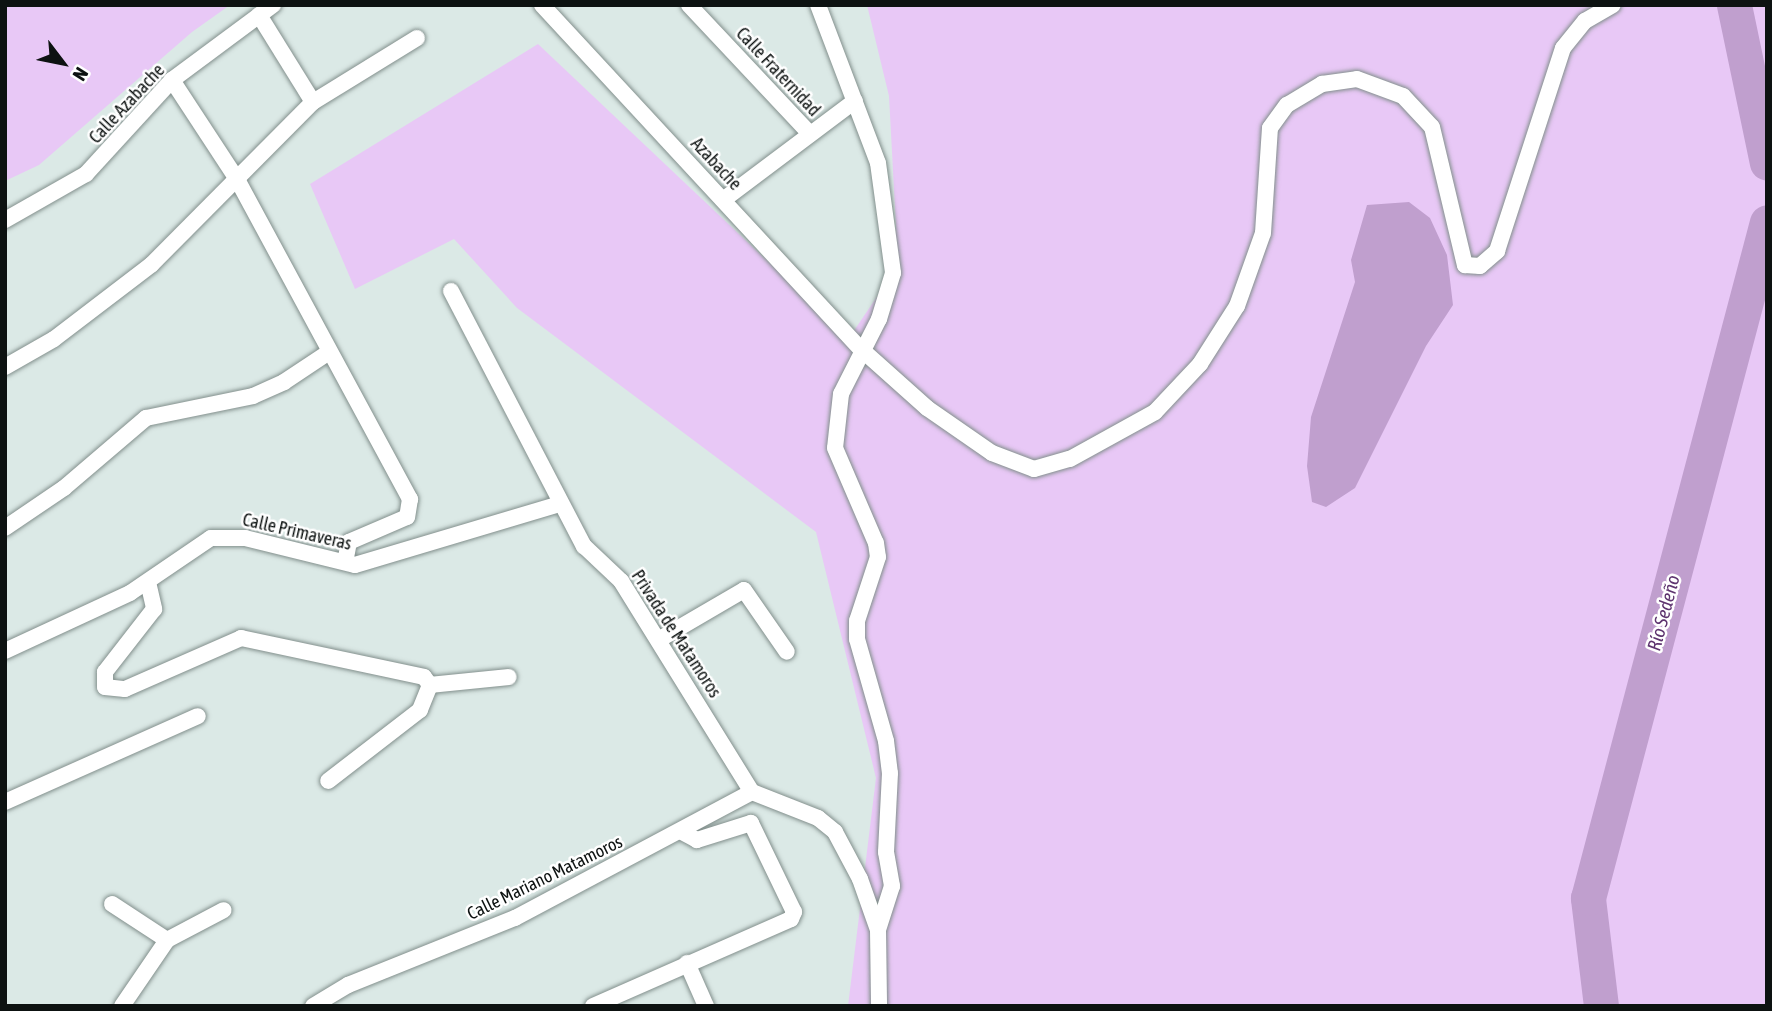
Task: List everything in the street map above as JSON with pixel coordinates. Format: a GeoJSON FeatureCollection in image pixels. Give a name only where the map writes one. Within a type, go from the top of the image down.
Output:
{"type":"FeatureCollection","features":[{"type":"Feature","properties":{"kind":"street","name":"Calle Azabache"},"geometry":{"type":"LineString","coordinates":[[5,220],[86,174],[172,80],[273,5]]}},
{"type":"Feature","properties":{"kind":"street","name":"Azabache"},"geometry":{"type":"LineString","coordinates":[[542,5],[861,349],[927,408],[1012,464],[1034,470],[1070,458],[1156,412],[1200,365],[1237,306],[1263,233],[1270,128],[1287,105],[1322,84],[1357,79],[1403,96],[1432,127],[1465,265],[1480,266],[1497,251],[1563,48],[1586,21],[1613,5]]}},
{"type":"Feature","properties":{"kind":"street","name":"Calle Fraternidad"},"geometry":{"type":"LineString","coordinates":[[689,5],[810,134]]}},
{"type":"Feature","properties":{"kind":"street"},"geometry":{"type":"LineString","coordinates":[[818,5],[878,163],[893,273],[879,318],[861,349],[841,394],[835,448],[876,543],[878,557],[857,621],[857,639],[886,741],[890,773],[886,852],[892,887],[878,930]]}},
{"type":"Feature","properties":{"kind":"street"},"geometry":{"type":"LineString","coordinates":[[259,15],[313,102]]}},
{"type":"Feature","properties":{"kind":"street"},"geometry":{"type":"LineString","coordinates":[[5,367],[54,339],[152,264],[238,181],[313,102],[417,38]]}},
{"type":"Feature","properties":{"kind":"street"},"geometry":{"type":"LineString","coordinates":[[172,80],[238,181],[411,505],[407,517],[349,542],[345,562]]}},
{"type":"Feature","properties":{"kind":"street"},"geometry":{"type":"LineString","coordinates":[[723,200],[855,102]]}},
{"type":"Feature","properties":{"kind":"street","name":"Privada de Matamoros"},"geometry":{"type":"LineString","coordinates":[[451,291],[506,390],[560,504],[584,546],[621,582],[660,639],[752,792]]}},
{"type":"Feature","properties":{"kind":"street"},"geometry":{"type":"LineString","coordinates":[[5,528],[64,488],[146,418],[253,396],[284,382],[329,352]]}},
{"type":"Feature","properties":{"kind":"street","name":"Calle Primaveras"},"geometry":{"type":"LineString","coordinates":[[5,651],[148,582],[202,544],[226,536],[355,565],[560,504]]}},
{"type":"Feature","properties":{"kind":"street"},"geometry":{"type":"LineString","coordinates":[[148,582],[153,609],[105,672],[105,687],[125,690],[241,638],[414,671],[430,685],[509,677]]}},
{"type":"Feature","properties":{"kind":"street"},"geometry":{"type":"LineString","coordinates":[[660,639],[744,590],[787,652]]}},
{"type":"Feature","properties":{"kind":"street"},"geometry":{"type":"LineString","coordinates":[[328,781],[420,710],[430,685]]}},
{"type":"Feature","properties":{"kind":"street"},"geometry":{"type":"LineString","coordinates":[[5,802],[198,716]]}},
{"type":"Feature","properties":{"kind":"street"},"geometry":{"type":"LineString","coordinates":[[752,792],[818,818],[835,832],[860,879],[878,930],[879,1006]]}},
{"type":"Feature","properties":{"kind":"street","name":"Calle Mariano Matamoros"},"geometry":{"type":"LineString","coordinates":[[313,1006],[348,985],[514,918],[752,792]]}},
{"type":"Feature","properties":{"kind":"street"},"geometry":{"type":"LineString","coordinates":[[593,1006],[791,919],[794,912],[751,822],[697,840],[682,831]]}},
{"type":"Feature","properties":{"kind":"street"},"geometry":{"type":"LineString","coordinates":[[113,904],[167,940]]}},
{"type":"Feature","properties":{"kind":"street"},"geometry":{"type":"LineString","coordinates":[[122,1006],[167,940],[224,910]]}},
{"type":"Feature","properties":{"kind":"street"},"geometry":{"type":"LineString","coordinates":[[687,963],[706,1006]]}},
{"type":"Feature","properties":{"kind":"shaded area"},"geometry":{"type":"Polygon","coordinates":[[[5,5],[230,5],[192,32],[39,165],[5,181],[5,5]]]}},
{"type":"Feature","properties":{"kind":"shaded area"},"geometry":{"type":"Polygon","coordinates":[[[867,5],[1767,5],[1767,1006],[848,1006],[876,778],[816,532],[517,308],[454,239],[355,289],[310,184],[538,44],[849,338],[891,276],[896,227],[889,96],[867,5]]]}},
{"type":"Feature","properties":{"kind":"shaded area"},"geometry":{"type":"Polygon","coordinates":[[[1409,202],[1430,218],[1447,255],[1453,305],[1426,346],[1355,488],[1326,507],[1312,502],[1307,466],[1311,417],[1355,282],[1351,260],[1367,205],[1409,202]]]}},
{"type":"Feature","properties":{"kind":"waterway","name":"Río Sedeño"},"geometry":{"type":"LineString","coordinates":[[1734,5],[1767,163]]}},
{"type":"Feature","properties":{"kind":"waterway","name":"Río Sedeño"},"geometry":{"type":"LineString","coordinates":[[1601,1006],[1588,898],[1767,222]]}}]}
